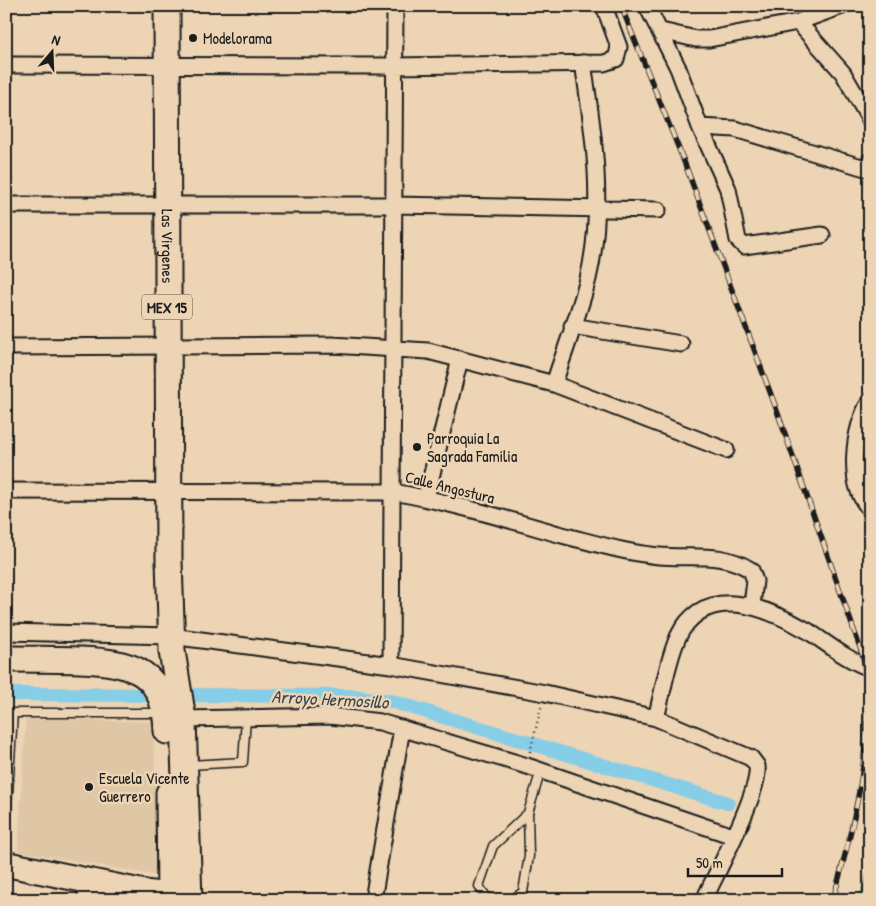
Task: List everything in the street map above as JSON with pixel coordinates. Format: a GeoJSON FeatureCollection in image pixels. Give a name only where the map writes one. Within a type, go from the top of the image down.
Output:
{"type":"FeatureCollection","features":[{"type":"Feature","properties":{"kind":"highway","name":"Las Virgenes"},"geometry":{"type":"LineString","coordinates":[[167,6],[167,491],[172,636]]}},
{"type":"Feature","properties":{"kind":"highway","name":"MEX 15"},"geometry":{"type":"LineString","coordinates":[[172,636],[171,698],[183,898]]}},
{"type":"Feature","properties":{"kind":"highway"},"geometry":{"type":"LineString","coordinates":[[6,659],[100,660],[124,664],[139,669],[171,698]]}},
{"type":"Feature","properties":{"kind":"highway","name":"MEX 15"},"geometry":{"type":"LineString","coordinates":[[171,698],[184,765],[183,898]]}},
{"type":"Feature","properties":{"kind":"main road"},"geometry":{"type":"LineString","coordinates":[[6,864],[132,890],[183,898]]}},
{"type":"Feature","properties":{"kind":"main road"},"geometry":{"type":"LineString","coordinates":[[6,878],[116,900]]}},
{"type":"Feature","properties":{"kind":"street"},"geometry":{"type":"LineString","coordinates":[[391,665],[394,6]]}},
{"type":"Feature","properties":{"kind":"street"},"geometry":{"type":"LineString","coordinates":[[6,65],[393,66],[611,62],[619,54],[619,47],[604,6]]}},
{"type":"Feature","properties":{"kind":"street"},"geometry":{"type":"LineString","coordinates":[[647,6],[678,68],[700,127],[728,189],[738,240],[744,246],[822,235]]}},
{"type":"Feature","properties":{"kind":"street"},"geometry":{"type":"LineString","coordinates":[[661,31],[696,39],[709,39],[798,22],[842,6]]}},
{"type":"Feature","properties":{"kind":"street"},"geometry":{"type":"LineString","coordinates":[[798,22],[843,73],[870,120]]}},
{"type":"Feature","properties":{"kind":"street"},"geometry":{"type":"LineString","coordinates":[[554,384],[589,271],[596,209],[596,151],[583,63]]}},
{"type":"Feature","properties":{"kind":"street"},"geometry":{"type":"LineString","coordinates":[[700,127],[735,129],[865,168],[870,161]]}},
{"type":"Feature","properties":{"kind":"street"},"geometry":{"type":"LineString","coordinates":[[6,205],[394,205],[658,210]]}},
{"type":"Feature","properties":{"kind":"street"},"geometry":{"type":"LineString","coordinates":[[572,326],[681,344]]}},
{"type":"Feature","properties":{"kind":"street"},"geometry":{"type":"LineString","coordinates":[[6,347],[332,345],[428,351],[554,384],[726,450]]}},
{"type":"Feature","properties":{"kind":"street"},"geometry":{"type":"LineString","coordinates":[[426,498],[460,358]]}},
{"type":"Feature","properties":{"kind":"street"},"geometry":{"type":"LineString","coordinates":[[868,407],[858,427],[854,470],[860,499],[870,509]]}},
{"type":"Feature","properties":{"kind":"street","name":"Calle Angostura"},"geometry":{"type":"LineString","coordinates":[[6,491],[393,492],[426,498],[619,550],[667,556],[712,556],[725,558],[751,570],[755,580],[752,605]]}},
{"type":"Feature","properties":{"kind":"street"},"geometry":{"type":"LineString","coordinates":[[656,718],[674,647],[679,636],[692,618],[704,610],[718,606],[752,605],[790,621],[850,659],[870,668]]}},
{"type":"Feature","properties":{"kind":"street"},"geometry":{"type":"LineString","coordinates":[[6,632],[172,636],[391,665],[545,693],[656,718],[750,758],[757,766],[757,777],[747,809],[704,900]]}},
{"type":"Feature","properties":{"kind":"street"},"geometry":{"type":"LineString","coordinates":[[171,698],[246,718],[330,716],[380,722],[540,770],[733,836]]}},
{"type":"Feature","properties":{"kind":"street"},"geometry":{"type":"LineString","coordinates":[[373,900],[402,728]]}},
{"type":"Feature","properties":{"kind":"lane"},"geometry":{"type":"LineString","coordinates":[[6,826],[10,713],[171,698]]}},
{"type":"Feature","properties":{"kind":"lane"},"geometry":{"type":"LineString","coordinates":[[184,765],[243,762],[246,718]]}},
{"type":"Feature","properties":{"kind":"lane"},"geometry":{"type":"LineString","coordinates":[[511,900],[523,892],[529,856],[528,813],[540,770]]}},
{"type":"Feature","properties":{"kind":"lane"},"geometry":{"type":"LineString","coordinates":[[495,900],[487,898],[479,886],[493,846],[528,813]]}},
{"type":"Feature","properties":{"kind":"path"},"geometry":{"type":"LineString","coordinates":[[529,755],[539,717]]}},
{"type":"Feature","properties":{"kind":"shaded area","name":"Escuela Vicente Guerrero"},"geometry":{"type":"Polygon","coordinates":[[[26,718],[153,722],[159,876],[18,851],[26,718]]]}},
{"type":"Feature","properties":{"kind":"green space"},"geometry":{"type":"Polygon","coordinates":[[[870,868],[870,900],[859,900],[868,871],[870,868]]]}},
{"type":"Feature","properties":{"kind":"waterway","name":"Arroyo Hermosillo"},"geometry":{"type":"LineString","coordinates":[[6,694],[352,696],[391,701],[728,803]]}},
{"type":"Feature","properties":{"kind":"railway"},"geometry":{"type":"LineString","coordinates":[[621,6],[685,164],[776,408],[863,656],[867,718],[865,748],[856,810],[833,900]]}},
{"type":"Feature","properties":{"kind":"place","name":"Modelorama"},"geometry":{"type":"Point","coordinates":[193,38]}},
{"type":"Feature","properties":{"kind":"place","name":"Parroquia La Sagrada Familia"},"geometry":{"type":"Point","coordinates":[417,447]}},
{"type":"Feature","properties":{"kind":"place","name":"Escuela Vicente Guerrero"},"geometry":{"type":"Point","coordinates":[89,787]}}]}
